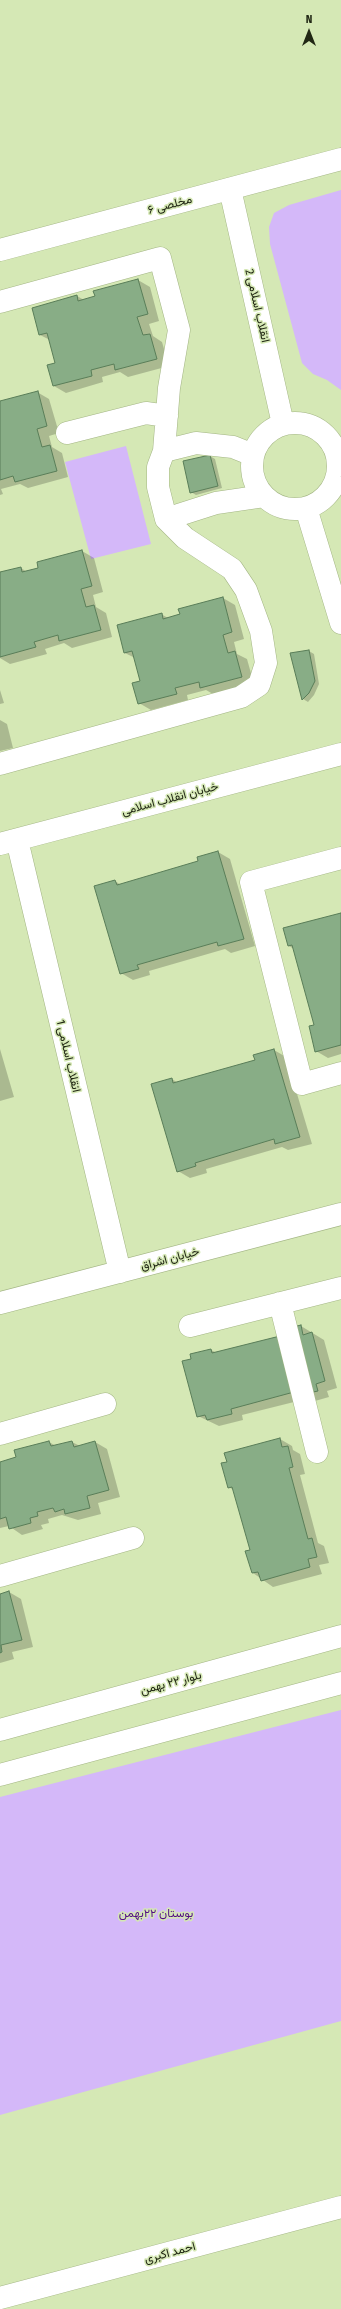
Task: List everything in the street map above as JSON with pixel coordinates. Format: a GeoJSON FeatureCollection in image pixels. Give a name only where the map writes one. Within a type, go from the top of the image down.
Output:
{"type":"FeatureCollection","features":[{"type":"Feature","properties":{"kind":"street","name":"مخلصی ۶"},"geometry":{"type":"LineString","coordinates":[[0,250],[341,159]]}},
{"type":"Feature","properties":{"kind":"street","name":"انقلاب اسلامی 2"},"geometry":{"type":"LineString","coordinates":[[230,189],[283,424]]}},
{"type":"Feature","properties":{"kind":"street"},"geometry":{"type":"LineString","coordinates":[[0,302],[160,258],[179,330],[169,388],[164,451],[158,467],[158,487],[166,518],[185,538],[232,569],[246,590],[261,631],[266,663],[259,685],[241,698],[0,764]]}},
{"type":"Feature","properties":{"kind":"street"},"geometry":{"type":"LineString","coordinates":[[67,433],[146,413],[167,416]]}},
{"type":"Feature","properties":{"kind":"street"},"geometry":{"type":"LineString","coordinates":[[297,423],[310,425],[323,432],[332,442],[337,455],[339,468],[336,482],[329,494],[306,508],[291,509],[276,505],[264,496],[256,484],[252,470],[253,455],[259,441],[270,431],[283,424],[297,423]]}},
{"type":"Feature","properties":{"kind":"street"},"geometry":{"type":"LineString","coordinates":[[164,451],[196,442],[233,447],[253,455]]}},
{"type":"Feature","properties":{"kind":"street"},"geometry":{"type":"LineString","coordinates":[[166,518],[216,503],[264,496]]}},
{"type":"Feature","properties":{"kind":"street"},"geometry":{"type":"LineString","coordinates":[[306,508],[341,623]]}},
{"type":"Feature","properties":{"kind":"street","name":"خیابان انقلاب اسلامی"},"geometry":{"type":"LineString","coordinates":[[9,842],[341,754]]}},
{"type":"Feature","properties":{"kind":"street","name":"انقلاب اسلامی 1"},"geometry":{"type":"LineString","coordinates":[[9,842],[120,1272]]}},
{"type":"Feature","properties":{"kind":"street"},"geometry":{"type":"LineString","coordinates":[[341,858],[251,882],[302,1084],[341,1073]]}},
{"type":"Feature","properties":{"kind":"street","name":"خیابان اشراق"},"geometry":{"type":"LineString","coordinates":[[0,1303],[341,1214]]}},
{"type":"Feature","properties":{"kind":"street"},"geometry":{"type":"LineString","coordinates":[[190,1326],[341,1288]]}},
{"type":"Feature","properties":{"kind":"street"},"geometry":{"type":"LineString","coordinates":[[280,1303],[317,1452]]}},
{"type":"Feature","properties":{"kind":"street"},"geometry":{"type":"LineString","coordinates":[[0,1434],[105,1404]]}},
{"type":"Feature","properties":{"kind":"street"},"geometry":{"type":"LineString","coordinates":[[0,1576],[133,1538]]}},
{"type":"Feature","properties":{"kind":"street","name":"بلوار ۲۲ بهمن"},"geometry":{"type":"LineString","coordinates":[[0,1730],[341,1636]]}},
{"type":"Feature","properties":{"kind":"street"},"geometry":{"type":"LineString","coordinates":[[0,1775],[341,1682]]}},
{"type":"Feature","properties":{"kind":"street","name":"احمد اکبری"},"geometry":{"type":"LineString","coordinates":[[0,2298],[341,2207]]}},
{"type":"Feature","properties":{"kind":"green space"},"geometry":{"type":"Polygon","coordinates":[[[341,190],[341,390],[327,380],[313,374],[302,363],[270,244],[269,227],[274,213],[289,205],[341,190]]]}},
{"type":"Feature","properties":{"kind":"green space"},"geometry":{"type":"Polygon","coordinates":[[[126,446],[151,544],[91,559],[65,462],[126,446]]]}},
{"type":"Feature","properties":{"kind":"green space","name":"بوستان ۲۲بهمن"},"geometry":{"type":"Polygon","coordinates":[[[341,1710],[341,2021],[0,2115],[0,1797],[341,1710]]]}},
{"type":"Feature","properties":{"kind":"building"},"geometry":{"type":"Polygon","coordinates":[[[138,279],[148,314],[137,317],[143,335],[150,334],[157,359],[115,370],[114,364],[91,370],[92,376],[53,386],[47,365],[55,363],[47,333],[39,335],[32,308],[77,295],[78,301],[95,296],[93,291],[138,279]]]}},
{"type":"Feature","properties":{"kind":"building"},"geometry":{"type":"Polygon","coordinates":[[[38,391],[47,426],[37,429],[42,447],[50,445],[57,471],[15,482],[13,476],[0,480],[0,401],[38,391]]]}},
{"type":"Feature","properties":{"kind":"building"},"geometry":{"type":"Polygon","coordinates":[[[210,455],[218,486],[190,493],[183,461],[210,455]]]}},
{"type":"Feature","properties":{"kind":"building"},"geometry":{"type":"Polygon","coordinates":[[[82,550],[92,586],[81,589],[86,607],[94,605],[101,630],[59,641],[58,635],[34,642],[36,647],[0,657],[0,572],[21,567],[22,572],[38,568],[37,562],[82,550]]]}},
{"type":"Feature","properties":{"kind":"building"},"geometry":{"type":"Polygon","coordinates":[[[223,597],[232,632],[223,635],[228,653],[235,651],[242,677],[200,688],[199,682],[175,688],[177,694],[138,704],[132,683],[140,681],[132,651],[124,653],[117,625],[162,613],[163,619],[180,614],[178,609],[223,597]]]}},
{"type":"Feature","properties":{"kind":"building"},"geometry":{"type":"Polygon","coordinates":[[[309,650],[315,681],[309,693],[302,700],[290,653],[309,650]]]}},
{"type":"Feature","properties":{"kind":"building"},"geometry":{"type":"Polygon","coordinates":[[[218,851],[244,939],[218,946],[217,942],[137,965],[139,969],[120,974],[94,886],[115,880],[117,885],[198,861],[197,857],[218,851]]]}},
{"type":"Feature","properties":{"kind":"building"},"geometry":{"type":"Polygon","coordinates":[[[341,913],[341,1045],[315,1052],[309,1026],[314,1025],[292,945],[288,946],[283,928],[341,913]]]}},
{"type":"Feature","properties":{"kind":"building"},"geometry":{"type":"Polygon","coordinates":[[[274,1049],[300,1137],[275,1144],[274,1139],[195,1163],[196,1166],[177,1172],[151,1084],[172,1078],[173,1083],[255,1060],[253,1055],[274,1049]]]}},
{"type":"Feature","properties":{"kind":"building"},"geometry":{"type":"Polygon","coordinates":[[[301,1325],[303,1335],[312,1332],[325,1381],[316,1384],[318,1391],[295,1396],[294,1392],[231,1409],[232,1414],[207,1420],[205,1415],[197,1417],[182,1361],[191,1359],[190,1354],[211,1349],[212,1353],[284,1335],[282,1330],[301,1325]]]}},
{"type":"Feature","properties":{"kind":"building"},"geometry":{"type":"Polygon","coordinates":[[[280,1438],[282,1447],[288,1446],[293,1467],[289,1468],[308,1539],[312,1538],[317,1557],[308,1559],[310,1567],[261,1581],[258,1572],[252,1573],[245,1551],[250,1550],[232,1487],[228,1488],[221,1463],[227,1462],[224,1453],[280,1438]]]}},
{"type":"Feature","properties":{"kind":"building"},"geometry":{"type":"Polygon","coordinates":[[[49,1441],[51,1446],[72,1441],[74,1447],[95,1441],[109,1490],[87,1496],[90,1508],[65,1514],[64,1509],[55,1512],[53,1508],[37,1512],[38,1516],[30,1518],[31,1523],[9,1529],[6,1517],[0,1519],[0,1462],[16,1457],[14,1450],[49,1441]]]}},
{"type":"Feature","properties":{"kind":"building"},"geometry":{"type":"Polygon","coordinates":[[[9,1591],[22,1640],[1,1645],[2,1652],[0,1653],[0,1594],[9,1591]]]}}]}
